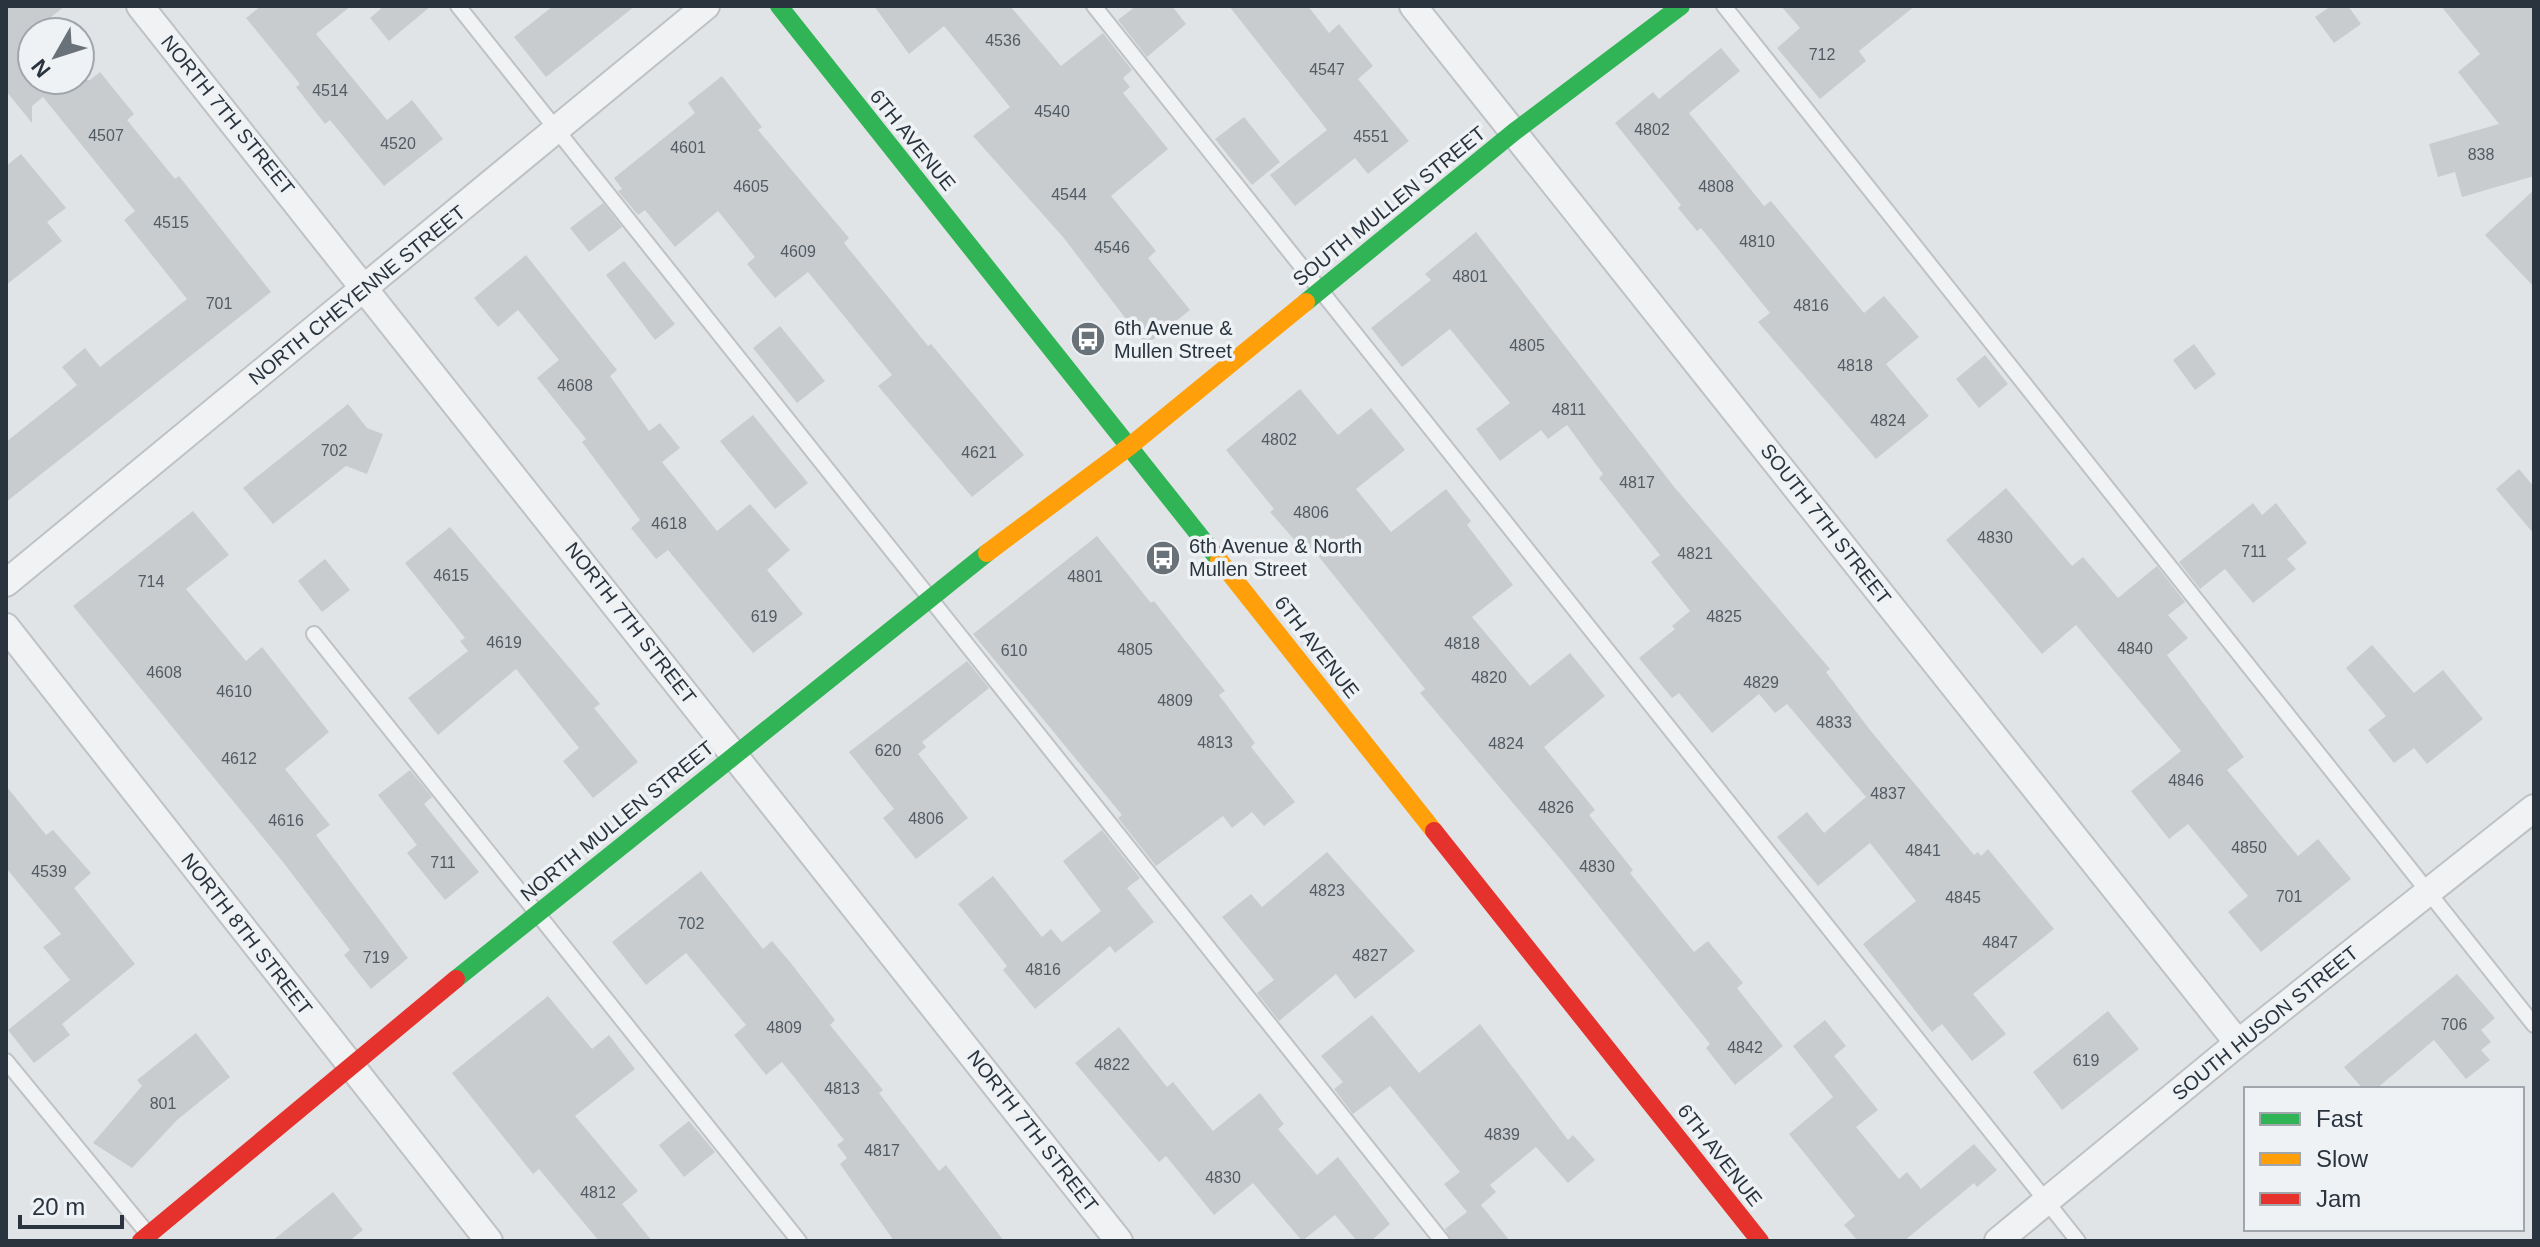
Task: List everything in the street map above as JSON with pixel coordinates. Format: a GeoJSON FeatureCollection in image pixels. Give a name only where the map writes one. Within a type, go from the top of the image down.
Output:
{"type":"FeatureCollection","features":[{"type":"Feature","properties":{"kind":"street","name":"NORTH 7TH STREET"},"geometry":{"type":"LineString","coordinates":[[140,6],[1119,1241]]}},
{"type":"Feature","properties":{"kind":"street","name":"NORTH CHEYENNE STREET"},"geometry":{"type":"LineString","coordinates":[[6,583],[706,6]]}},
{"type":"Feature","properties":{"kind":"street","name":"6TH AVENUE"},"geometry":{"type":"LineString","coordinates":[[779,6],[1760,1241]]}},
{"type":"Feature","properties":{"kind":"street","name":"SOUTH 7TH STREET"},"geometry":{"type":"LineString","coordinates":[[1413,6],[2238,1043]]}},
{"type":"Feature","properties":{"kind":"street","name":"SOUTH MULLEN STREET"},"geometry":{"type":"LineString","coordinates":[[1130,446],[1514,132],[1681,6]]}},
{"type":"Feature","properties":{"kind":"street","name":"NORTH MULLEN STREET"},"geometry":{"type":"LineString","coordinates":[[147,1239],[349,1065],[930,595],[1130,446]]}},
{"type":"Feature","properties":{"kind":"street","name":"NORTH 8TH STREET"},"geometry":{"type":"LineString","coordinates":[[6,627],[489,1241]]}},
{"type":"Feature","properties":{"kind":"street","name":"SOUTH HUSON STREET"},"geometry":{"type":"LineString","coordinates":[[1998,1241],[2238,1043],[2534,808]]}},
{"type":"Feature","properties":{"kind":"lane"},"geometry":{"type":"LineString","coordinates":[[458,6],[1442,1241]]}},
{"type":"Feature","properties":{"kind":"lane"},"geometry":{"type":"LineString","coordinates":[[1094,6],[2078,1241]]}},
{"type":"Feature","properties":{"kind":"lane"},"geometry":{"type":"LineString","coordinates":[[1724,6],[2534,1025]]}},
{"type":"Feature","properties":{"kind":"lane"},"geometry":{"type":"LineString","coordinates":[[314,634],[799,1241]]}},
{"type":"Feature","properties":{"kind":"lane"},"geometry":{"type":"LineString","coordinates":[[6,1061],[147,1239]]}},
{"type":"Feature","properties":{"kind":"building"},"geometry":{"type":"Polygon","coordinates":[[[6,6],[65,6],[52,16],[16,16],[16,96],[96,96],[96,75],[100,72],[134,114],[127,120],[175,179],[179,176],[271,292],[6,502],[6,442],[77,385],[62,367],[85,348],[100,367],[187,299],[124,220],[135,211],[43,97],[32,106],[32,123],[6,91],[6,6]]]}},
{"type":"Feature","properties":{"kind":"building"},"geometry":{"type":"Polygon","coordinates":[[[261,6],[351,6],[316,34],[387,120],[412,100],[443,139],[384,186],[330,120],[325,124],[296,87],[300,84],[246,18],[261,6]]]}},
{"type":"Feature","properties":{"kind":"building"},"geometry":{"type":"Polygon","coordinates":[[[384,6],[431,6],[389,41],[370,18],[384,6]]]}},
{"type":"Feature","properties":{"kind":"building"},"geometry":{"type":"Polygon","coordinates":[[[553,6],[635,6],[546,77],[514,37],[553,6]]]}},
{"type":"Feature","properties":{"kind":"building"},"geometry":{"type":"Polygon","coordinates":[[[874,6],[1010,6],[1061,66],[1103,33],[1132,70],[1123,78],[1130,87],[1123,93],[1168,149],[1111,196],[1156,251],[1148,258],[1190,310],[1146,345],[1063,237],[973,136],[1010,107],[944,26],[909,54],[874,6]]]}},
{"type":"Feature","properties":{"kind":"building"},"geometry":{"type":"Polygon","coordinates":[[[1136,6],[1172,6],[1186,24],[1147,57],[1118,20],[1136,6]]]}},
{"type":"Feature","properties":{"kind":"building"},"geometry":{"type":"Polygon","coordinates":[[[1229,6],[1308,6],[1329,33],[1339,24],[1373,66],[1358,79],[1409,141],[1368,174],[1355,158],[1295,206],[1270,175],[1327,130],[1229,6]]]}},
{"type":"Feature","properties":{"kind":"building"},"geometry":{"type":"Polygon","coordinates":[[[1781,6],[1915,6],[1859,51],[1866,61],[1820,99],[1777,48],[1800,28],[1781,6]]]}},
{"type":"Feature","properties":{"kind":"building"},"geometry":{"type":"Polygon","coordinates":[[[2331,6],[2348,6],[2361,24],[2334,43],[2315,17],[2331,6]]]}},
{"type":"Feature","properties":{"kind":"building"},"geometry":{"type":"Polygon","coordinates":[[[2441,6],[2534,6],[2534,176],[2462,197],[2455,172],[2438,177],[2429,144],[2499,124],[2458,72],[2480,54],[2441,6]]]}},
{"type":"Feature","properties":{"kind":"building"},"geometry":{"type":"Polygon","coordinates":[[[1721,48],[1740,71],[1689,113],[1764,206],[1771,201],[1864,313],[1884,296],[1919,337],[1886,364],[1929,416],[1876,459],[1758,322],[1770,313],[1701,228],[1697,231],[1678,208],[1681,205],[1615,123],[1653,92],[1659,99],[1721,48]]]}},
{"type":"Feature","properties":{"kind":"building"},"geometry":{"type":"Polygon","coordinates":[[[722,76],[762,127],[758,130],[849,238],[844,243],[928,346],[931,344],[1024,455],[972,497],[878,386],[892,375],[808,272],[775,298],[747,264],[755,257],[718,211],[675,247],[645,210],[638,215],[618,191],[622,189],[614,178],[695,113],[688,103],[722,76]]]}},
{"type":"Feature","properties":{"kind":"building"},"geometry":{"type":"Polygon","coordinates":[[[1244,117],[1280,162],[1252,185],[1215,139],[1244,117]]]}},
{"type":"Feature","properties":{"kind":"building"},"geometry":{"type":"Polygon","coordinates":[[[21,154],[66,208],[47,222],[62,241],[6,285],[6,166],[21,154]]]}},
{"type":"Feature","properties":{"kind":"building"},"geometry":{"type":"Polygon","coordinates":[[[2534,190],[2534,287],[2485,235],[2534,190]]]}},
{"type":"Feature","properties":{"kind":"building"},"geometry":{"type":"Polygon","coordinates":[[[603,203],[622,227],[589,252],[570,228],[603,203]]]}},
{"type":"Feature","properties":{"kind":"building"},"geometry":{"type":"Polygon","coordinates":[[[1476,232],[1675,488],[1830,669],[1826,672],[1870,730],[1974,855],[1978,852],[1981,856],[1988,849],[2054,929],[1973,994],[2006,1034],[1972,1061],[1942,1024],[1932,1032],[1863,944],[1916,901],[1870,843],[1818,886],[1777,837],[1807,812],[1824,833],[1866,797],[1787,704],[1775,713],[1759,694],[1712,733],[1679,693],[1672,698],[1639,658],[1675,629],[1672,626],[1690,611],[1651,562],[1660,555],[1599,478],[1603,474],[1567,425],[1548,439],[1541,430],[1500,461],[1476,429],[1510,403],[1450,329],[1402,367],[1371,328],[1431,280],[1425,274],[1476,232]]]}},
{"type":"Feature","properties":{"kind":"building"},"geometry":{"type":"Polygon","coordinates":[[[526,255],[617,370],[610,376],[649,431],[660,423],[680,448],[662,462],[717,531],[750,504],[790,550],[767,570],[803,614],[753,653],[668,550],[656,559],[631,528],[640,520],[582,442],[586,439],[537,378],[559,360],[518,310],[498,327],[474,298],[526,255]]]}},
{"type":"Feature","properties":{"kind":"building"},"geometry":{"type":"Polygon","coordinates":[[[624,261],[675,324],[655,340],[606,275],[624,261]]]}},
{"type":"Feature","properties":{"kind":"building"},"geometry":{"type":"Polygon","coordinates":[[[780,326],[825,381],[797,403],[753,348],[780,326]]]}},
{"type":"Feature","properties":{"kind":"building"},"geometry":{"type":"Polygon","coordinates":[[[2194,344],[2216,374],[2195,390],[2173,360],[2194,344]]]}},
{"type":"Feature","properties":{"kind":"building"},"geometry":{"type":"Polygon","coordinates":[[[1985,355],[2008,384],[1979,408],[1956,379],[1985,355]]]}},
{"type":"Feature","properties":{"kind":"building"},"geometry":{"type":"Polygon","coordinates":[[[1300,389],[1338,435],[1371,408],[1405,450],[1356,489],[1391,532],[1446,489],[1471,521],[1467,525],[1513,585],[1472,617],[1530,686],[1570,653],[1605,696],[1544,747],[1595,810],[1589,815],[1633,870],[1630,873],[1694,952],[1708,941],[1743,983],[1737,988],[1783,1046],[1735,1085],[1706,1048],[1710,1044],[1562,861],[1420,693],[1425,689],[1311,547],[1305,552],[1270,512],[1274,509],[1226,450],[1300,389]]]}},
{"type":"Feature","properties":{"kind":"building"},"geometry":{"type":"Polygon","coordinates":[[[348,404],[367,428],[383,434],[367,474],[346,466],[273,524],[243,488],[348,404]]]}},
{"type":"Feature","properties":{"kind":"building"},"geometry":{"type":"Polygon","coordinates":[[[753,415],[808,483],[775,509],[720,441],[753,415]]]}},
{"type":"Feature","properties":{"kind":"building"},"geometry":{"type":"Polygon","coordinates":[[[2519,469],[2534,487],[2534,534],[2496,489],[2519,469]]]}},
{"type":"Feature","properties":{"kind":"building"},"geometry":{"type":"Polygon","coordinates":[[[2006,488],[2072,566],[2083,557],[2118,598],[2157,566],[2185,602],[2168,615],[2188,638],[2167,655],[2244,757],[2227,770],[2298,856],[2318,839],[2351,879],[2261,952],[2228,912],[2248,896],[2188,824],[2169,839],[2131,791],[2181,751],[2076,625],[2042,654],[1946,540],[2006,488]]]}},
{"type":"Feature","properties":{"kind":"building"},"geometry":{"type":"Polygon","coordinates":[[[2253,503],[2262,515],[2276,503],[2307,543],[2287,559],[2296,569],[2253,603],[2225,569],[2200,589],[2179,562],[2253,503]]]}},
{"type":"Feature","properties":{"kind":"building"},"geometry":{"type":"Polygon","coordinates":[[[193,511],[229,555],[186,589],[246,661],[262,647],[329,732],[285,769],[330,825],[316,835],[408,958],[371,989],[344,955],[350,950],[283,862],[73,606],[193,511]]]}},
{"type":"Feature","properties":{"kind":"building"},"geometry":{"type":"Polygon","coordinates":[[[450,527],[600,704],[594,708],[638,762],[593,798],[563,761],[579,748],[516,669],[438,735],[408,698],[468,651],[460,641],[465,638],[405,563],[450,527]]]}},
{"type":"Feature","properties":{"kind":"building"},"geometry":{"type":"Polygon","coordinates":[[[1097,536],[1151,603],[1154,601],[1225,691],[1219,695],[1255,743],[1251,747],[1295,802],[1264,826],[1252,812],[1232,828],[1223,816],[1156,866],[1118,818],[1122,815],[973,634],[1097,536]]]}},
{"type":"Feature","properties":{"kind":"building"},"geometry":{"type":"Polygon","coordinates":[[[325,559],[350,590],[322,612],[298,581],[325,559]]]}},
{"type":"Feature","properties":{"kind":"building"},"geometry":{"type":"Polygon","coordinates":[[[2372,645],[2414,693],[2443,670],[2483,719],[2427,764],[2414,748],[2394,763],[2368,730],[2386,716],[2346,668],[2372,645]]]}},
{"type":"Feature","properties":{"kind":"building"},"geometry":{"type":"Polygon","coordinates":[[[967,661],[989,688],[922,742],[926,747],[918,754],[968,818],[916,859],[883,818],[894,809],[849,752],[967,661]]]}},
{"type":"Feature","properties":{"kind":"building"},"geometry":{"type":"Polygon","coordinates":[[[410,770],[432,797],[424,804],[479,872],[445,900],[407,853],[417,845],[378,795],[410,770]]]}},
{"type":"Feature","properties":{"kind":"building"},"geometry":{"type":"Polygon","coordinates":[[[6,786],[46,835],[53,830],[91,873],[74,888],[135,964],[62,1024],[70,1035],[34,1063],[8,1030],[70,980],[43,947],[61,934],[6,868],[6,786]]]}},
{"type":"Feature","properties":{"kind":"building"},"geometry":{"type":"Polygon","coordinates":[[[1102,830],[1140,878],[1127,888],[1154,922],[1115,953],[1110,946],[1035,1009],[1003,970],[1007,966],[958,904],[993,876],[1042,937],[1051,929],[1062,942],[1101,911],[1063,861],[1102,830]]]}},
{"type":"Feature","properties":{"kind":"building"},"geometry":{"type":"Polygon","coordinates":[[[1327,852],[1415,951],[1355,999],[1336,974],[1279,1021],[1257,993],[1274,980],[1222,917],[1251,894],[1262,907],[1327,852]]]}},
{"type":"Feature","properties":{"kind":"building"},"geometry":{"type":"Polygon","coordinates":[[[701,871],[763,949],[772,941],[790,962],[835,1020],[830,1025],[883,1090],[879,1093],[939,1171],[946,1165],[1004,1241],[894,1241],[840,1164],[847,1158],[837,1145],[844,1140],[782,1062],[766,1075],[734,1035],[746,1025],[686,953],[646,985],[612,942],[701,871]]]}},
{"type":"Feature","properties":{"kind":"building"},"geometry":{"type":"Polygon","coordinates":[[[2457,974],[2495,1018],[2481,1030],[2491,1042],[2481,1050],[2490,1060],[2466,1079],[2434,1040],[2378,1087],[2361,1087],[2344,1067],[2457,974]]]}},
{"type":"Feature","properties":{"kind":"building"},"geometry":{"type":"Polygon","coordinates":[[[548,996],[592,1049],[609,1035],[635,1069],[575,1116],[638,1191],[622,1204],[652,1241],[599,1241],[539,1169],[533,1174],[452,1073],[548,996]]]}},
{"type":"Feature","properties":{"kind":"building"},"geometry":{"type":"Polygon","coordinates":[[[2108,1011],[2139,1049],[2062,1110],[2033,1072],[2108,1011]]]}},
{"type":"Feature","properties":{"kind":"building"},"geometry":{"type":"Polygon","coordinates":[[[1372,1015],[1419,1073],[1480,1024],[1568,1140],[1573,1135],[1595,1160],[1568,1183],[1536,1147],[1490,1185],[1496,1192],[1481,1205],[1510,1241],[1452,1241],[1445,1229],[1467,1212],[1444,1184],[1460,1172],[1390,1086],[1353,1114],[1334,1089],[1343,1082],[1321,1056],[1372,1015]]]}},
{"type":"Feature","properties":{"kind":"building"},"geometry":{"type":"Polygon","coordinates":[[[1825,1020],[1846,1046],[1834,1056],[1878,1110],[1856,1127],[1899,1179],[1907,1172],[1921,1189],[1974,1144],[1997,1170],[1977,1187],[1974,1183],[1904,1241],[1858,1241],[1844,1225],[1855,1216],[1789,1134],[1833,1097],[1793,1046],[1825,1020]]]}},
{"type":"Feature","properties":{"kind":"building"},"geometry":{"type":"Polygon","coordinates":[[[1119,1027],[1167,1087],[1173,1082],[1213,1131],[1260,1093],[1284,1124],[1278,1129],[1317,1175],[1338,1157],[1390,1224],[1371,1241],[1357,1241],[1335,1215],[1302,1241],[1253,1183],[1214,1215],[1166,1156],[1159,1162],[1075,1063],[1119,1027]]]}},
{"type":"Feature","properties":{"kind":"building"},"geometry":{"type":"Polygon","coordinates":[[[196,1033],[230,1077],[177,1120],[132,1168],[93,1143],[142,1086],[137,1080],[196,1033]]]}},
{"type":"Feature","properties":{"kind":"building"},"geometry":{"type":"Polygon","coordinates":[[[689,1121],[715,1152],[684,1177],[659,1145],[689,1121]]]}},
{"type":"Feature","properties":{"kind":"building"},"geometry":{"type":"Polygon","coordinates":[[[333,1192],[363,1230],[349,1241],[272,1241],[333,1192]]]}},
{"type":"Feature","properties":{"kind":"traffic: fast"},"geometry":{"type":"LineString","coordinates":[[779,6],[1219,560]]}},
{"type":"Feature","properties":{"kind":"traffic: fast"},"geometry":{"type":"LineString","coordinates":[[1306,302],[1514,132],[1681,6]]}},
{"type":"Feature","properties":{"kind":"traffic: fast"},"geometry":{"type":"LineString","coordinates":[[456,979],[987,553]]}},
{"type":"Feature","properties":{"kind":"traffic: slow"},"geometry":{"type":"LineString","coordinates":[[987,553],[1130,446],[1306,302]]}},
{"type":"Feature","properties":{"kind":"traffic: slow"},"geometry":{"type":"LineString","coordinates":[[1219,560],[1434,831]]}},
{"type":"Feature","properties":{"kind":"traffic: jam"},"geometry":{"type":"LineString","coordinates":[[1434,831],[1760,1241]]}},
{"type":"Feature","properties":{"kind":"traffic: jam"},"geometry":{"type":"LineString","coordinates":[[141,1241],[456,979]]}},
{"type":"Feature","properties":{"kind":"place","name":"6th Avenue & Mullen Street"},"geometry":{"type":"Point","coordinates":[1088,339]}},
{"type":"Feature","properties":{"kind":"place","name":"6th Avenue & North Mullen Street"},"geometry":{"type":"Point","coordinates":[1163,558]}}]}
